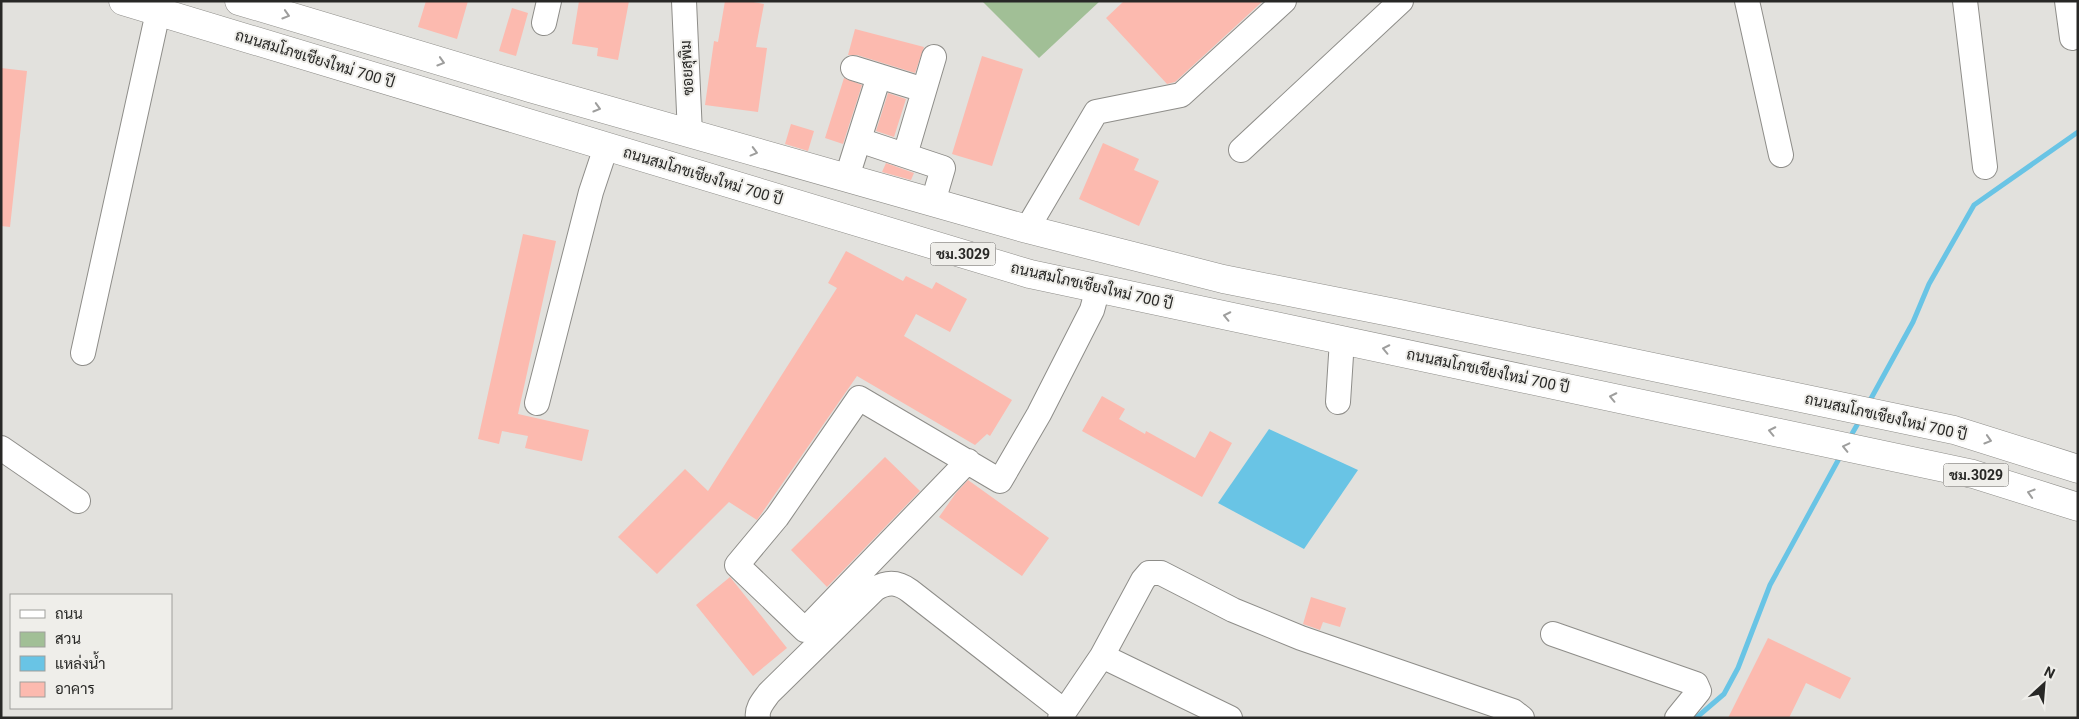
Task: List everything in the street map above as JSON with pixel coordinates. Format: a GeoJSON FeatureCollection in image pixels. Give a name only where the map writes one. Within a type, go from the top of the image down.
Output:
{"type":"FeatureCollection","features":[{"type":"Feature","properties":{"kind":"main road","name":"ถนนสมโภชเชียงใหม่ 700 ปี"},"geometry":{"type":"LineString","coordinates":[[123,1],[1030,274],[1972,474],[2078,507]]}},
{"type":"Feature","properties":{"kind":"main road","name":"ถนนสมโภชเชียงใหม่ 700 ปี"},"geometry":{"type":"LineString","coordinates":[[239,1],[690,134],[1027,229],[1223,279],[1954,430],[2078,469]]}},
{"type":"Feature","properties":{"kind":"street","name":"ซอยสุพิม"},"geometry":{"type":"LineString","coordinates":[[684,1],[690,134]]}},
{"type":"Feature","properties":{"kind":"street"},"geometry":{"type":"LineString","coordinates":[[1027,229],[1096,112],[1181,95],[1284,1]]}},
{"type":"Feature","properties":{"kind":"street"},"geometry":{"type":"LineString","coordinates":[[1241,150],[1401,1]]}},
{"type":"Feature","properties":{"kind":"street"},"geometry":{"type":"LineString","coordinates":[[1747,1],[1781,155]]}},
{"type":"Feature","properties":{"kind":"street"},"geometry":{"type":"LineString","coordinates":[[1965,1],[1985,167]]}},
{"type":"Feature","properties":{"kind":"street"},"geometry":{"type":"LineString","coordinates":[[2067,1],[2072,38]]}},
{"type":"Feature","properties":{"kind":"street"},"geometry":{"type":"LineString","coordinates":[[83,353],[158,12]]}},
{"type":"Feature","properties":{"kind":"street"},"geometry":{"type":"LineString","coordinates":[[905,155],[934,57]]}},
{"type":"Feature","properties":{"kind":"street"},"geometry":{"type":"LineString","coordinates":[[853,68],[924,90]]}},
{"type":"Feature","properties":{"kind":"street"},"geometry":{"type":"LineString","coordinates":[[847,177],[879,76]]}},
{"type":"Feature","properties":{"kind":"street"},"geometry":{"type":"LineString","coordinates":[[859,140],[943,168],[933,202]]}},
{"type":"Feature","properties":{"kind":"street"},"geometry":{"type":"LineString","coordinates":[[537,404],[591,192],[606,147]]}},
{"type":"Feature","properties":{"kind":"street"},"geometry":{"type":"LineString","coordinates":[[968,461],[805,630],[737,565],[777,516],[859,398],[968,461],[1000,480],[1039,414],[1079,336],[1092,310],[1098,288]]}},
{"type":"Feature","properties":{"kind":"street"},"geometry":{"type":"LineString","coordinates":[[1338,402],[1342,340]]}},
{"type":"Feature","properties":{"kind":"street"},"geometry":{"type":"LineString","coordinates":[[1,448],[78,501]]}},
{"type":"Feature","properties":{"kind":"street"},"geometry":{"type":"LineString","coordinates":[[758,718],[757,714],[760,705],[769,693],[875,589],[884,584],[894,583],[902,585],[910,591],[1062,715],[1102,656],[1143,580],[1149,573],[1161,573],[1233,610],[1301,638],[1513,711],[1522,718]]}},
{"type":"Feature","properties":{"kind":"street"},"geometry":{"type":"LineString","coordinates":[[1553,634],[1696,684],[1699,691],[1677,718]]}},
{"type":"Feature","properties":{"kind":"street"},"geometry":{"type":"LineString","coordinates":[[1102,656],[1230,718]]}},
{"type":"Feature","properties":{"kind":"green space"},"geometry":{"type":"Polygon","coordinates":[[[982,1],[1100,1],[1039,58],[982,1]]]}},
{"type":"Feature","properties":{"kind":"water"},"geometry":{"type":"Polygon","coordinates":[[[1269,429],[1358,470],[1304,549],[1218,503],[1269,429]]]}},
{"type":"Feature","properties":{"kind":"building"},"geometry":{"type":"Polygon","coordinates":[[[426,1],[468,1],[457,39],[418,27],[426,1]]]}},
{"type":"Feature","properties":{"kind":"building"},"geometry":{"type":"Polygon","coordinates":[[[579,1],[629,1],[618,60],[597,56],[598,48],[572,44],[579,1]]]}},
{"type":"Feature","properties":{"kind":"building"},"geometry":{"type":"Polygon","coordinates":[[[725,1],[748,1],[764,4],[756,47],[767,48],[758,112],[705,105],[714,41],[718,42],[725,1]]]}},
{"type":"Feature","properties":{"kind":"building"},"geometry":{"type":"Polygon","coordinates":[[[1124,1],[1263,1],[1175,82],[1167,84],[1106,18],[1124,1]]]}},
{"type":"Feature","properties":{"kind":"building"},"geometry":{"type":"Polygon","coordinates":[[[512,8],[528,13],[516,56],[499,51],[512,8]]]}},
{"type":"Feature","properties":{"kind":"building"},"geometry":{"type":"Polygon","coordinates":[[[855,29],[924,47],[915,73],[857,55],[848,55],[855,29]]]}},
{"type":"Feature","properties":{"kind":"building"},"geometry":{"type":"Polygon","coordinates":[[[982,56],[1023,69],[992,166],[952,154],[982,56]]]}},
{"type":"Feature","properties":{"kind":"building"},"geometry":{"type":"Polygon","coordinates":[[[1,68],[27,71],[10,227],[1,226],[1,68]]]}},
{"type":"Feature","properties":{"kind":"building"},"geometry":{"type":"Polygon","coordinates":[[[844,78],[862,85],[843,144],[825,138],[844,78]]]}},
{"type":"Feature","properties":{"kind":"building"},"geometry":{"type":"Polygon","coordinates":[[[888,93],[906,99],[894,137],[876,131],[888,93]]]}},
{"type":"Feature","properties":{"kind":"building"},"geometry":{"type":"Polygon","coordinates":[[[791,124],[814,131],[808,151],[785,144],[791,124]]]}},
{"type":"Feature","properties":{"kind":"building"},"geometry":{"type":"Polygon","coordinates":[[[1103,143],[1139,159],[1134,170],[1159,181],[1139,226],[1079,199],[1103,143]]]}},
{"type":"Feature","properties":{"kind":"building"},"geometry":{"type":"Polygon","coordinates":[[[886,163],[914,173],[911,180],[882,172],[886,163]]]}},
{"type":"Feature","properties":{"kind":"building"},"geometry":{"type":"Polygon","coordinates":[[[523,234],[556,241],[518,414],[589,430],[582,461],[525,448],[528,436],[502,431],[499,444],[478,439],[523,234]]]}},
{"type":"Feature","properties":{"kind":"building"},"geometry":{"type":"Polygon","coordinates":[[[846,251],[903,281],[906,276],[932,289],[936,282],[967,299],[950,332],[916,314],[904,336],[1012,400],[990,436],[987,434],[975,445],[857,376],[757,520],[729,502],[657,574],[618,537],[685,469],[708,491],[837,288],[828,283],[846,251]]]}},
{"type":"Feature","properties":{"kind":"building"},"geometry":{"type":"Polygon","coordinates":[[[1102,396],[1125,409],[1119,419],[1145,434],[1146,431],[1195,458],[1210,431],[1232,443],[1202,497],[1082,431],[1102,396]]]}},
{"type":"Feature","properties":{"kind":"building"},"geometry":{"type":"Polygon","coordinates":[[[885,457],[920,491],[827,587],[791,550],[885,457]]]}},
{"type":"Feature","properties":{"kind":"building"},"geometry":{"type":"Polygon","coordinates":[[[968,480],[1049,538],[1022,576],[939,517],[968,480]]]}},
{"type":"Feature","properties":{"kind":"building"},"geometry":{"type":"Polygon","coordinates":[[[730,577],[787,648],[753,676],[696,605],[730,577]]]}},
{"type":"Feature","properties":{"kind":"building"},"geometry":{"type":"Polygon","coordinates":[[[1311,597],[1346,608],[1340,627],[1323,622],[1320,630],[1303,624],[1311,597]]]}},
{"type":"Feature","properties":{"kind":"building"},"geometry":{"type":"Polygon","coordinates":[[[1768,638],[1851,678],[1840,699],[1806,683],[1789,718],[1728,718],[1768,638]]]}},
{"type":"Feature","properties":{"kind":"waterway"},"geometry":{"type":"LineString","coordinates":[[1868,404],[1913,322],[1929,284],[1974,205],[2078,132]]}},
{"type":"Feature","properties":{"kind":"waterway"},"geometry":{"type":"LineString","coordinates":[[1849,439],[1861,418]]}},
{"type":"Feature","properties":{"kind":"waterway"},"geometry":{"type":"LineString","coordinates":[[1696,718],[1724,694],[1738,668],[1770,585],[1841,455]]}}]}
